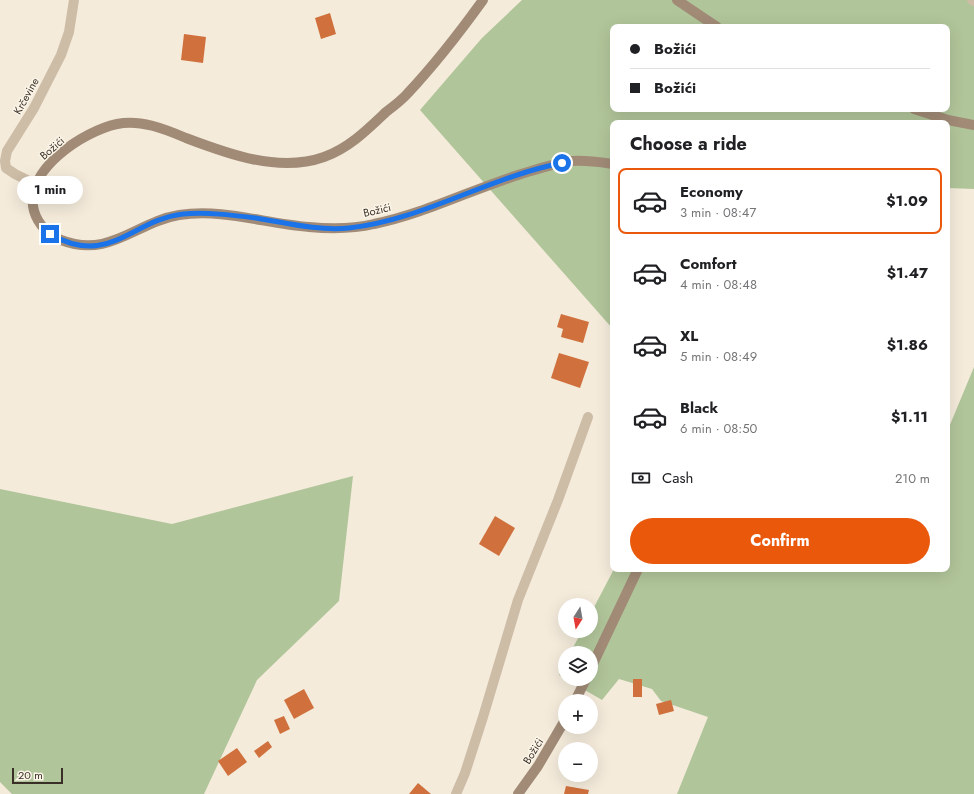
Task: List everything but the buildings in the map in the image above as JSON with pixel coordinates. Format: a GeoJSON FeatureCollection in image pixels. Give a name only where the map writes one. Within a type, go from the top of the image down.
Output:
{"type":"FeatureCollection","features":[{"type":"Feature","properties":{"kind":"main road","name":"Božići"},"geometry":{"type":"LineString","coordinates":[[483,0],[445,50],[407,94],[353,142],[324,157],[307,162],[293,163],[255,159],[235,155],[152,126],[127,122],[104,128],[89,135],[66,150],[48,165],[36,184],[34,194],[33,205],[40,224],[50,234],[60,240],[86,246],[110,243],[166,218],[183,214],[211,214],[256,218],[308,227],[347,228],[374,224],[421,211],[492,183],[570,161],[610,164]]}},
{"type":"Feature","properties":{"kind":"main road"},"geometry":{"type":"LineString","coordinates":[[677,0],[713,24]]}},
{"type":"Feature","properties":{"kind":"main road"},"geometry":{"type":"LineString","coordinates":[[923,112],[948,120]]}},
{"type":"Feature","properties":{"kind":"main road"},"geometry":{"type":"LineString","coordinates":[[950,120],[974,125]]}},
{"type":"Feature","properties":{"kind":"main road"},"geometry":{"type":"LineString","coordinates":[[598,653],[637,572]]}},
{"type":"Feature","properties":{"kind":"main road","name":"Božići"},"geometry":{"type":"LineString","coordinates":[[518,794],[542,760],[558,732]]}},
{"type":"Feature","properties":{"kind":"street","name":"Krčevine"},"geometry":{"type":"LineString","coordinates":[[36,184],[6,168],[5,161],[7,152],[34,108],[61,55],[69,32],[74,0]]}},
{"type":"Feature","properties":{"kind":"street"},"geometry":{"type":"LineString","coordinates":[[456,794],[465,773],[483,717],[518,600],[558,500],[588,417]]}},
{"type":"Feature","properties":{"kind":"green space"},"geometry":{"type":"Polygon","coordinates":[[[522,0],[974,0],[974,189],[950,188],[950,120],[610,120],[610,326],[420,110],[482,38],[522,0]]]}},
{"type":"Feature","properties":{"kind":"green space"},"geometry":{"type":"Polygon","coordinates":[[[974,367],[974,794],[677,794],[708,717],[661,701],[652,689],[619,679],[602,700],[598,698],[598,694],[592,694],[578,686],[598,686],[598,646],[574,646],[578,638],[598,638],[598,600],[612,572],[950,572],[950,425],[974,367]]]}},
{"type":"Feature","properties":{"kind":"green space"},"geometry":{"type":"Polygon","coordinates":[[[353,476],[339,601],[257,680],[204,794],[12,794],[0,782],[0,489],[172,524],[353,476]]]}},
{"type":"Feature","properties":{"kind":"route"},"geometry":{"type":"LineString","coordinates":[[50,234],[60,240],[74,244],[86,246],[98,245],[110,243],[166,218],[183,214],[211,214],[256,218],[308,227],[347,228],[374,224],[421,211],[492,183],[522,173],[562,163]]}}]}
